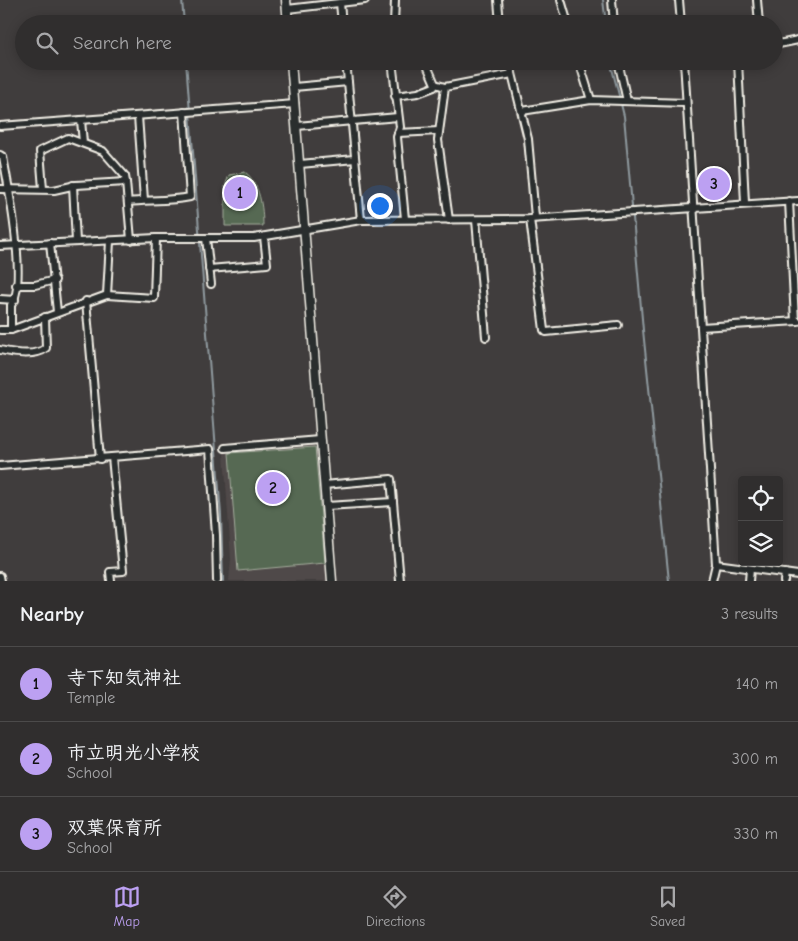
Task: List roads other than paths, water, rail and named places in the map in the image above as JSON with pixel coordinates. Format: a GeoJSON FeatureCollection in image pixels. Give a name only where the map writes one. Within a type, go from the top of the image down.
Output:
{"type":"FeatureCollection","features":[{"type":"Feature","properties":{"kind":"street"},"geometry":{"type":"LineString","coordinates":[[286,0],[287,15]]}},
{"type":"Feature","properties":{"kind":"street"},"geometry":{"type":"LineString","coordinates":[[286,9],[365,0]]}},
{"type":"Feature","properties":{"kind":"street"},"geometry":{"type":"LineString","coordinates":[[394,15],[395,0]]}},
{"type":"Feature","properties":{"kind":"street"},"geometry":{"type":"LineString","coordinates":[[498,0],[499,15]]}},
{"type":"Feature","properties":{"kind":"street"},"geometry":{"type":"LineString","coordinates":[[561,0],[565,15]]}},
{"type":"Feature","properties":{"kind":"street"},"geometry":{"type":"LineString","coordinates":[[612,0],[613,15]]}},
{"type":"Feature","properties":{"kind":"street"},"geometry":{"type":"LineString","coordinates":[[679,0],[680,15]]}},
{"type":"Feature","properties":{"kind":"street"},"geometry":{"type":"LineString","coordinates":[[757,0],[758,15]]}},
{"type":"Feature","properties":{"kind":"street"},"geometry":{"type":"LineString","coordinates":[[340,3],[341,15]]}},
{"type":"Feature","properties":{"kind":"street"},"geometry":{"type":"LineString","coordinates":[[783,43],[798,40]]}},
{"type":"Feature","properties":{"kind":"street"},"geometry":{"type":"LineString","coordinates":[[292,70],[332,581]]}},
{"type":"Feature","properties":{"kind":"street"},"geometry":{"type":"LineString","coordinates":[[347,70],[361,220]]}},
{"type":"Feature","properties":{"kind":"street"},"geometry":{"type":"LineString","coordinates":[[393,70],[405,220]]}},
{"type":"Feature","properties":{"kind":"street"},"geometry":{"type":"LineString","coordinates":[[429,70],[436,84],[445,87],[512,74]]}},
{"type":"Feature","properties":{"kind":"street"},"geometry":{"type":"LineString","coordinates":[[511,70],[528,139],[532,218],[544,330],[546,332],[618,325]]}},
{"type":"Feature","properties":{"kind":"street"},"geometry":{"type":"LineString","coordinates":[[582,70],[591,100]]}},
{"type":"Feature","properties":{"kind":"street"},"geometry":{"type":"LineString","coordinates":[[619,70],[622,101]]}},
{"type":"Feature","properties":{"kind":"street"},"geometry":{"type":"LineString","coordinates":[[684,70],[716,564],[712,581]]}},
{"type":"Feature","properties":{"kind":"street"},"geometry":{"type":"LineString","coordinates":[[738,70],[745,203]]}},
{"type":"Feature","properties":{"kind":"street"},"geometry":{"type":"LineString","coordinates":[[294,87],[348,82]]}},
{"type":"Feature","properties":{"kind":"street"},"geometry":{"type":"LineString","coordinates":[[395,96],[418,93],[434,87],[436,84]]}},
{"type":"Feature","properties":{"kind":"street"},"geometry":{"type":"LineString","coordinates":[[445,87],[438,140],[449,220]]}},
{"type":"Feature","properties":{"kind":"street"},"geometry":{"type":"LineString","coordinates":[[522,111],[552,108],[591,100],[686,103]]}},
{"type":"Feature","properties":{"kind":"street"},"geometry":{"type":"LineString","coordinates":[[0,126],[295,104]]}},
{"type":"Feature","properties":{"kind":"street"},"geometry":{"type":"LineString","coordinates":[[128,202],[144,200],[171,201],[190,197],[188,112]]}},
{"type":"Feature","properties":{"kind":"street"},"geometry":{"type":"LineString","coordinates":[[138,116],[144,200]]}},
{"type":"Feature","properties":{"kind":"street"},"geometry":{"type":"LineString","coordinates":[[297,126],[398,117]]}},
{"type":"Feature","properties":{"kind":"street"},"geometry":{"type":"LineString","coordinates":[[81,120],[83,143]]}},
{"type":"Feature","properties":{"kind":"street"},"geometry":{"type":"LineString","coordinates":[[398,133],[438,131]]}},
{"type":"Feature","properties":{"kind":"street"},"geometry":{"type":"LineString","coordinates":[[43,189],[40,151],[68,138],[103,151],[125,176],[131,240]]}},
{"type":"Feature","properties":{"kind":"street"},"geometry":{"type":"LineString","coordinates":[[0,154],[3,156],[16,227],[16,285],[15,300],[11,305],[11,330]]}},
{"type":"Feature","properties":{"kind":"street"},"geometry":{"type":"LineString","coordinates":[[300,164],[356,159]]}},
{"type":"Feature","properties":{"kind":"street"},"geometry":{"type":"LineString","coordinates":[[0,189],[54,190],[73,186],[126,182]]}},
{"type":"Feature","properties":{"kind":"street"},"geometry":{"type":"LineString","coordinates":[[73,186],[76,242]]}},
{"type":"Feature","properties":{"kind":"street"},"geometry":{"type":"LineString","coordinates":[[0,246],[156,238],[264,237],[304,228],[361,220],[532,218],[798,200]]}},
{"type":"Feature","properties":{"kind":"street"},"geometry":{"type":"LineString","coordinates":[[701,327],[797,321],[789,201]]}},
{"type":"Feature","properties":{"kind":"street"},"geometry":{"type":"LineString","coordinates":[[476,220],[486,337]]}},
{"type":"Feature","properties":{"kind":"street"},"geometry":{"type":"LineString","coordinates":[[209,269],[267,264],[264,237]]}},
{"type":"Feature","properties":{"kind":"street"},"geometry":{"type":"LineString","coordinates":[[0,330],[11,330],[86,301],[107,295],[154,298],[156,238]]}},
{"type":"Feature","properties":{"kind":"street"},"geometry":{"type":"LineString","coordinates":[[206,238],[211,284]]}},
{"type":"Feature","properties":{"kind":"street"},"geometry":{"type":"LineString","coordinates":[[107,295],[110,240]]}},
{"type":"Feature","properties":{"kind":"street"},"geometry":{"type":"LineString","coordinates":[[50,243],[58,312]]}},
{"type":"Feature","properties":{"kind":"street"},"geometry":{"type":"LineString","coordinates":[[16,285],[36,285],[55,280]]}},
{"type":"Feature","properties":{"kind":"street"},"geometry":{"type":"LineString","coordinates":[[0,298],[15,300]]}},
{"type":"Feature","properties":{"kind":"street"},"geometry":{"type":"LineString","coordinates":[[86,301],[100,458]]}},
{"type":"Feature","properties":{"kind":"street"},"geometry":{"type":"LineString","coordinates":[[0,350],[13,353],[42,352],[46,348],[45,317]]}},
{"type":"Feature","properties":{"kind":"street"},"geometry":{"type":"LineString","coordinates":[[225,448],[320,440]]}},
{"type":"Feature","properties":{"kind":"street"},"geometry":{"type":"LineString","coordinates":[[0,466],[210,449],[217,581]]}},
{"type":"Feature","properties":{"kind":"street"},"geometry":{"type":"LineString","coordinates":[[111,581],[110,572],[122,571],[112,457]]}},
{"type":"Feature","properties":{"kind":"street"},"geometry":{"type":"LineString","coordinates":[[324,485],[391,478],[400,581]]}},
{"type":"Feature","properties":{"kind":"street"},"geometry":{"type":"LineString","coordinates":[[326,506],[393,502]]}},
{"type":"Feature","properties":{"kind":"street"},"geometry":{"type":"LineString","coordinates":[[716,564],[798,575]]}},
{"type":"Feature","properties":{"kind":"street"},"geometry":{"type":"LineString","coordinates":[[749,581],[750,569]]}},
{"type":"Feature","properties":{"kind":"street"},"geometry":{"type":"LineString","coordinates":[[784,581],[785,573]]}},
{"type":"Feature","properties":{"kind":"street"},"geometry":{"type":"LineString","coordinates":[[0,576],[0,581]]}},
{"type":"Feature","properties":{"kind":"waterway"},"geometry":{"type":"LineString","coordinates":[[182,0],[183,15]]}},
{"type":"Feature","properties":{"kind":"waterway"},"geometry":{"type":"LineString","coordinates":[[603,0],[605,15]]}},
{"type":"Feature","properties":{"kind":"waterway"},"geometry":{"type":"LineString","coordinates":[[187,70],[221,515],[223,581]]}},
{"type":"Feature","properties":{"kind":"waterway"},"geometry":{"type":"LineString","coordinates":[[612,70],[620,99]]}},
{"type":"Feature","properties":{"kind":"waterway"},"geometry":{"type":"LineString","coordinates":[[621,104],[624,116],[643,330],[669,581]]}},
{"type":"Feature","properties":{"kind":"place","name":"双葉保育所"},"geometry":{"type":"Point","coordinates":[714,184]}},
{"type":"Feature","properties":{"kind":"place","name":"寺下知気神社"},"geometry":{"type":"Point","coordinates":[240,193]}},
{"type":"Feature","properties":{"kind":"place","name":"市立明光小学校"},"geometry":{"type":"Point","coordinates":[273,488]}}]}
